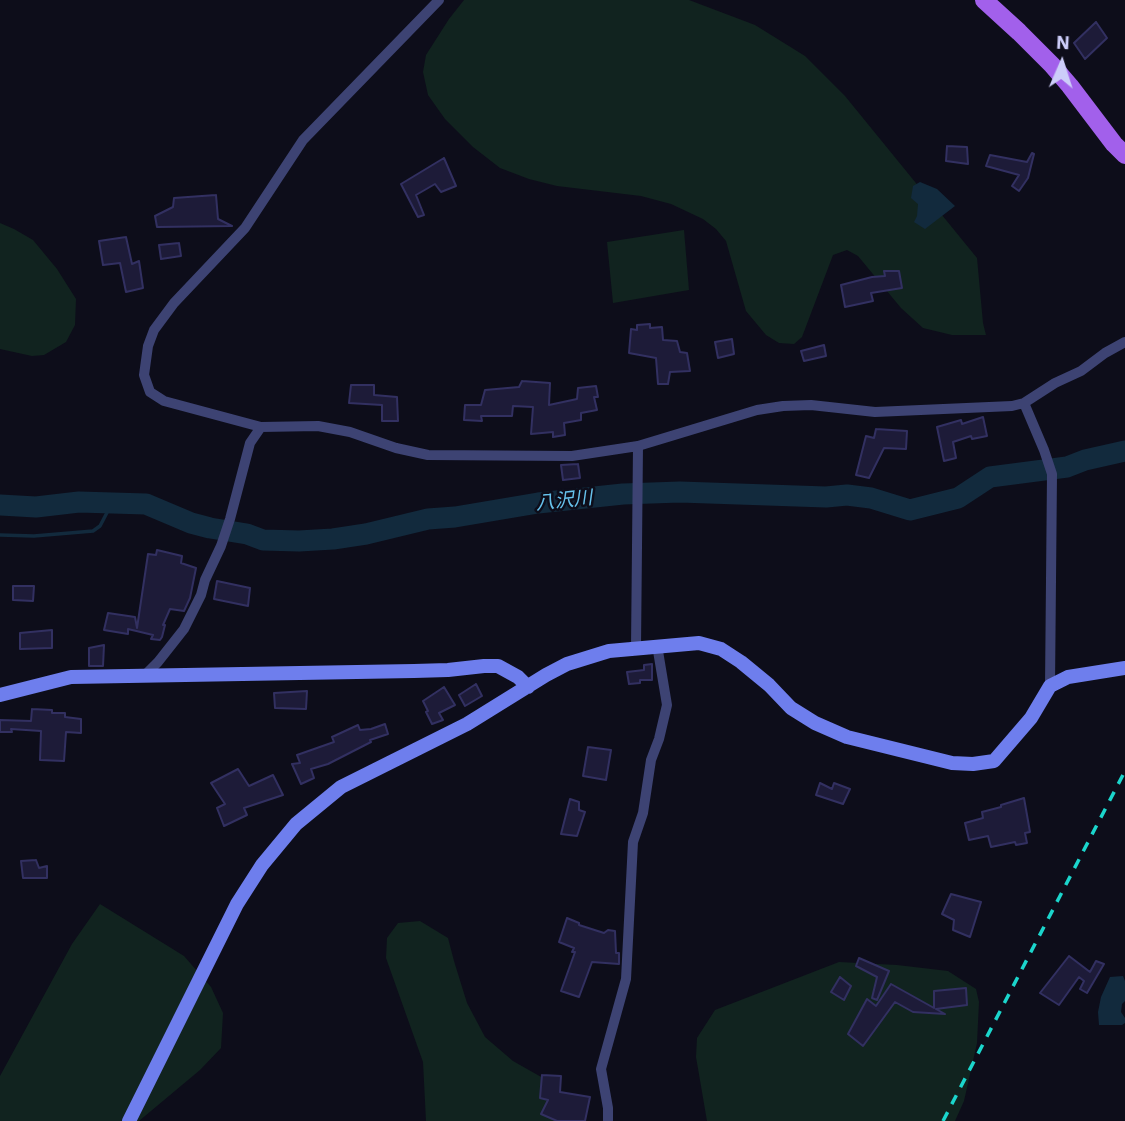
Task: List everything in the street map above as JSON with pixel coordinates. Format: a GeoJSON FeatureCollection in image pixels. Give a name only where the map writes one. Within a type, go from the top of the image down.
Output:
{"type":"FeatureCollection","features":[{"type":"Feature","properties":{"kind":"main road"},"geometry":{"type":"LineString","coordinates":[[984,0],[1052,65],[1125,155]]}},
{"type":"Feature","properties":{"kind":"street"},"geometry":{"type":"LineString","coordinates":[[439,0],[303,140],[245,228],[174,303],[154,330],[148,346],[144,375],[150,392],[164,401],[261,427],[318,426],[350,432],[396,448],[428,455],[572,456],[638,446],[757,410],[783,406],[811,405],[875,412],[1012,406],[1024,403],[1055,383],[1082,371],[1125,342]]}},
{"type":"Feature","properties":{"kind":"street"},"geometry":{"type":"LineString","coordinates":[[129,1121],[237,904],[262,864],[296,824],[341,787],[419,750],[546,675],[583,658],[636,647],[699,643],[721,649],[769,685],[791,708],[815,723],[847,737],[952,763],[994,761],[1031,718],[1050,686],[1052,474],[1024,403]]}},
{"type":"Feature","properties":{"kind":"street"},"geometry":{"type":"LineString","coordinates":[[146,674],[184,629],[201,596],[230,519],[250,443],[261,427]]}},
{"type":"Feature","properties":{"kind":"street"},"geometry":{"type":"LineString","coordinates":[[636,647],[638,446]]}},
{"type":"Feature","properties":{"kind":"street"},"geometry":{"type":"LineString","coordinates":[[608,1121],[601,1069],[626,979],[632,842],[643,813],[651,760],[667,705],[657,645]]}},
{"type":"Feature","properties":{"kind":"street"},"geometry":{"type":"LineString","coordinates":[[0,695],[71,677],[401,671],[498,666],[518,677],[528,687]]}},
{"type":"Feature","properties":{"kind":"street"},"geometry":{"type":"LineString","coordinates":[[1050,686],[1068,677],[1125,668]]}},
{"type":"Feature","properties":{"kind":"green space"},"geometry":{"type":"Polygon","coordinates":[[[464,0],[689,0],[755,25],[805,56],[845,96],[977,258],[986,335],[952,335],[923,328],[901,308],[858,256],[847,250],[833,255],[802,337],[794,344],[779,343],[766,335],[746,311],[726,241],[703,219],[671,204],[641,196],[557,186],[500,168],[473,147],[445,119],[428,95],[423,72],[426,55],[464,0]]]}},
{"type":"Feature","properties":{"kind":"green space"},"geometry":{"type":"Polygon","coordinates":[[[0,223],[33,240],[57,269],[76,299],[75,325],[66,342],[44,355],[32,356],[0,349],[0,223]]]}},
{"type":"Feature","properties":{"kind":"green space"},"geometry":{"type":"Polygon","coordinates":[[[684,230],[689,290],[613,303],[607,242],[684,230]]]}},
{"type":"Feature","properties":{"kind":"green space"},"geometry":{"type":"Polygon","coordinates":[[[100,904],[184,956],[211,987],[223,1013],[221,1048],[200,1070],[139,1121],[0,1121],[0,1076],[72,944],[100,904]]]}},
{"type":"Feature","properties":{"kind":"green space"},"geometry":{"type":"Polygon","coordinates":[[[420,921],[448,938],[467,1003],[485,1037],[513,1061],[550,1082],[561,1121],[426,1121],[423,1062],[386,958],[387,938],[398,923],[420,921]]]}},
{"type":"Feature","properties":{"kind":"green space"},"geometry":{"type":"Polygon","coordinates":[[[839,962],[948,971],[976,989],[979,1002],[977,1043],[964,1101],[955,1121],[707,1121],[696,1057],[697,1038],[715,1010],[839,962]]]}},
{"type":"Feature","properties":{"kind":"water"},"geometry":{"type":"Polygon","coordinates":[[[920,182],[937,189],[955,206],[925,229],[914,222],[918,204],[911,198],[913,186],[920,182]]]}},
{"type":"Feature","properties":{"kind":"water"},"geometry":{"type":"Polygon","coordinates":[[[1123,976],[1125,1001],[1121,1012],[1125,1023],[1099,1025],[1101,997],[1110,977],[1123,976]]]}},
{"type":"Feature","properties":{"kind":"building"},"geometry":{"type":"Polygon","coordinates":[[[1096,22],[1107,38],[1085,59],[1074,43],[1096,22]]]}},
{"type":"Feature","properties":{"kind":"building"},"geometry":{"type":"Polygon","coordinates":[[[947,146],[967,147],[968,164],[946,161],[947,146]]]}},
{"type":"Feature","properties":{"kind":"building"},"geometry":{"type":"Polygon","coordinates":[[[1032,153],[1034,154],[1028,178],[1019,191],[1012,186],[1019,175],[986,166],[990,155],[1027,162],[1032,153]]]}},
{"type":"Feature","properties":{"kind":"building"},"geometry":{"type":"Polygon","coordinates":[[[444,158],[456,186],[441,192],[435,184],[416,195],[424,215],[418,217],[401,184],[444,158]]]}},
{"type":"Feature","properties":{"kind":"building"},"geometry":{"type":"Polygon","coordinates":[[[216,195],[218,219],[232,226],[157,227],[155,216],[173,207],[174,198],[216,195]]]}},
{"type":"Feature","properties":{"kind":"building"},"geometry":{"type":"Polygon","coordinates":[[[126,237],[132,264],[139,261],[143,288],[126,292],[120,263],[103,265],[99,241],[126,237]]]}},
{"type":"Feature","properties":{"kind":"building"},"geometry":{"type":"Polygon","coordinates":[[[179,243],[181,256],[161,259],[159,245],[179,243]]]}},
{"type":"Feature","properties":{"kind":"building"},"geometry":{"type":"Polygon","coordinates":[[[884,271],[899,271],[902,288],[871,293],[873,301],[845,307],[841,285],[885,276],[884,271]]]}},
{"type":"Feature","properties":{"kind":"building"},"geometry":{"type":"Polygon","coordinates":[[[650,324],[650,328],[662,327],[663,340],[677,341],[680,352],[687,353],[690,371],[670,372],[668,384],[658,384],[656,358],[629,353],[631,329],[637,330],[637,325],[650,324]]]}},
{"type":"Feature","properties":{"kind":"building"},"geometry":{"type":"Polygon","coordinates":[[[732,339],[734,354],[718,358],[715,342],[732,339]]]}},
{"type":"Feature","properties":{"kind":"building"},"geometry":{"type":"Polygon","coordinates":[[[824,345],[826,356],[804,361],[801,351],[824,345]]]}},
{"type":"Feature","properties":{"kind":"building"},"geometry":{"type":"Polygon","coordinates":[[[522,381],[550,383],[549,405],[577,399],[578,388],[596,386],[598,397],[594,397],[597,410],[581,413],[581,420],[564,423],[565,435],[553,437],[553,432],[531,434],[533,407],[513,406],[512,416],[481,416],[482,421],[464,420],[465,405],[481,405],[485,390],[519,387],[522,381]]]}},
{"type":"Feature","properties":{"kind":"building"},"geometry":{"type":"Polygon","coordinates":[[[351,385],[374,385],[374,395],[397,397],[398,421],[382,421],[382,405],[349,403],[351,385]]]}},
{"type":"Feature","properties":{"kind":"building"},"geometry":{"type":"Polygon","coordinates":[[[983,417],[987,436],[972,439],[971,436],[953,442],[956,458],[944,461],[937,427],[961,420],[962,424],[983,417]]]}},
{"type":"Feature","properties":{"kind":"building"},"geometry":{"type":"Polygon","coordinates":[[[876,429],[907,431],[906,449],[884,448],[869,478],[856,475],[866,436],[874,438],[876,429]]]}},
{"type":"Feature","properties":{"kind":"building"},"geometry":{"type":"Polygon","coordinates":[[[578,464],[580,478],[563,480],[561,465],[578,464]]]}},
{"type":"Feature","properties":{"kind":"building"},"geometry":{"type":"Polygon","coordinates":[[[157,550],[182,556],[181,563],[196,568],[190,598],[184,611],[170,609],[160,640],[151,639],[153,635],[128,629],[128,634],[104,630],[108,613],[135,617],[137,628],[148,554],[156,555],[157,550]]]}},
{"type":"Feature","properties":{"kind":"building"},"geometry":{"type":"Polygon","coordinates":[[[217,581],[250,588],[248,606],[214,599],[217,581]]]}},
{"type":"Feature","properties":{"kind":"building"},"geometry":{"type":"Polygon","coordinates":[[[13,586],[34,586],[33,601],[13,600],[13,586]]]}},
{"type":"Feature","properties":{"kind":"building"},"geometry":{"type":"Polygon","coordinates":[[[52,630],[52,648],[20,649],[20,633],[52,630]]]}},
{"type":"Feature","properties":{"kind":"building"},"geometry":{"type":"Polygon","coordinates":[[[104,645],[103,666],[89,666],[89,648],[104,645]]]}},
{"type":"Feature","properties":{"kind":"building"},"geometry":{"type":"Polygon","coordinates":[[[652,664],[652,680],[629,684],[627,672],[644,670],[644,665],[652,664]]]}},
{"type":"Feature","properties":{"kind":"building"},"geometry":{"type":"Polygon","coordinates":[[[476,684],[482,696],[465,706],[459,695],[476,684]]]}},
{"type":"Feature","properties":{"kind":"building"},"geometry":{"type":"Polygon","coordinates":[[[444,687],[455,705],[439,713],[443,720],[432,724],[423,701],[444,687]]]}},
{"type":"Feature","properties":{"kind":"building"},"geometry":{"type":"Polygon","coordinates":[[[307,691],[306,709],[275,708],[274,693],[307,691]]]}},
{"type":"Feature","properties":{"kind":"building"},"geometry":{"type":"Polygon","coordinates":[[[32,709],[52,710],[52,713],[65,713],[65,717],[81,719],[81,733],[66,732],[64,761],[40,760],[41,731],[11,729],[12,732],[0,732],[0,720],[31,721],[32,709]]]}},
{"type":"Feature","properties":{"kind":"building"},"geometry":{"type":"Polygon","coordinates":[[[385,724],[388,734],[370,740],[371,742],[328,764],[311,769],[314,778],[301,784],[292,764],[300,763],[297,755],[334,742],[332,737],[358,725],[360,730],[385,724]]]}},
{"type":"Feature","properties":{"kind":"building"},"geometry":{"type":"Polygon","coordinates":[[[588,747],[611,750],[606,780],[583,776],[588,747]]]}},
{"type":"Feature","properties":{"kind":"building"},"geometry":{"type":"Polygon","coordinates":[[[238,769],[249,786],[273,775],[283,795],[244,808],[247,815],[224,826],[217,808],[225,804],[211,783],[238,769]]]}},
{"type":"Feature","properties":{"kind":"building"},"geometry":{"type":"Polygon","coordinates":[[[820,783],[832,789],[834,783],[850,789],[843,804],[816,795],[820,783]]]}},
{"type":"Feature","properties":{"kind":"building"},"geometry":{"type":"Polygon","coordinates":[[[1024,798],[1030,832],[1025,833],[1027,843],[1016,845],[1015,842],[991,847],[988,836],[969,840],[965,823],[983,818],[982,812],[1024,798]]]}},
{"type":"Feature","properties":{"kind":"building"},"geometry":{"type":"Polygon","coordinates":[[[570,799],[579,802],[579,810],[585,812],[577,836],[561,834],[570,799]]]}},
{"type":"Feature","properties":{"kind":"building"},"geometry":{"type":"Polygon","coordinates":[[[36,860],[39,868],[47,866],[47,878],[23,878],[21,861],[36,860]]]}},
{"type":"Feature","properties":{"kind":"building"},"geometry":{"type":"Polygon","coordinates":[[[951,894],[981,902],[970,937],[953,930],[954,920],[942,914],[951,894]]]}},
{"type":"Feature","properties":{"kind":"building"},"geometry":{"type":"Polygon","coordinates":[[[567,918],[604,933],[608,930],[615,931],[616,953],[619,953],[619,964],[592,962],[579,997],[561,991],[575,952],[572,952],[574,948],[559,942],[567,918]]]}},
{"type":"Feature","properties":{"kind":"building"},"geometry":{"type":"Polygon","coordinates":[[[1069,956],[1090,972],[1096,961],[1104,964],[1087,993],[1080,989],[1084,981],[1079,977],[1059,1005],[1040,993],[1069,956]]]}},
{"type":"Feature","properties":{"kind":"building"},"geometry":{"type":"Polygon","coordinates":[[[859,958],[889,971],[877,1000],[872,998],[877,977],[856,966],[859,958]]]}},
{"type":"Feature","properties":{"kind":"building"},"geometry":{"type":"Polygon","coordinates":[[[840,977],[851,986],[844,1000],[831,992],[840,977]]]}},
{"type":"Feature","properties":{"kind":"building"},"geometry":{"type":"Polygon","coordinates":[[[891,984],[934,1008],[934,991],[966,988],[967,1005],[936,1009],[945,1014],[913,1012],[895,1002],[863,1046],[848,1034],[867,999],[876,1006],[891,984]]]}},
{"type":"Feature","properties":{"kind":"building"},"geometry":{"type":"Polygon","coordinates":[[[542,1075],[561,1076],[560,1092],[590,1097],[585,1121],[557,1121],[541,1114],[548,1100],[540,1098],[542,1075]]]}},
{"type":"Feature","properties":{"kind":"waterway","name":"八沢川"},"geometry":{"type":"LineString","coordinates":[[0,505],[36,507],[79,502],[146,504],[210,528],[247,534],[263,540],[299,541],[366,534],[428,519],[538,503],[623,494],[680,492],[826,497],[847,495],[871,498],[910,510],[958,498],[990,477],[1067,467],[1125,451]]}},
{"type":"Feature","properties":{"kind":"waterway"},"geometry":{"type":"LineString","coordinates":[[0,535],[34,536],[93,531],[100,526],[112,503]]}},
{"type":"Feature","properties":{"kind":"railway"},"geometry":{"type":"LineString","coordinates":[[943,1121],[1125,771]]}}]}
